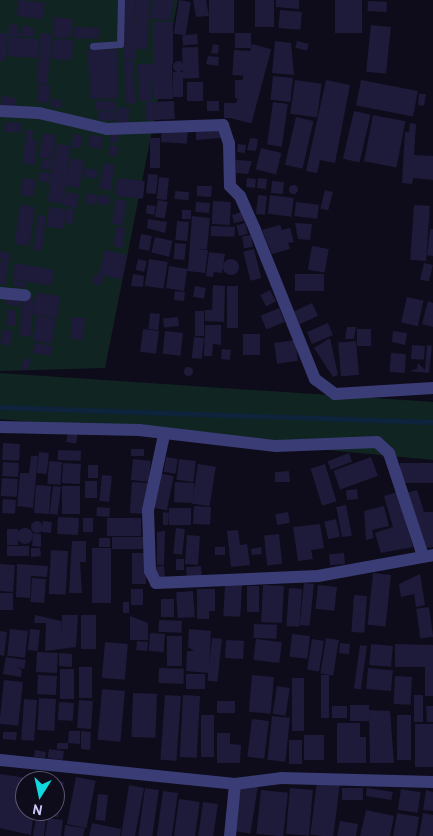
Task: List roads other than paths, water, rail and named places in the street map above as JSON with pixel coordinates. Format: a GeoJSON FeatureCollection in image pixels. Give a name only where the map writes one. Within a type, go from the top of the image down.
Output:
{"type":"FeatureCollection","features":[{"type":"Feature","properties":{"kind":"street"},"geometry":{"type":"LineString","coordinates":[[0,111],[40,113],[107,129],[224,125],[229,143],[230,186],[240,196],[255,230],[315,379],[335,394],[433,388]]}},
{"type":"Feature","properties":{"kind":"street"},"geometry":{"type":"LineString","coordinates":[[0,293],[25,296]]}},
{"type":"Feature","properties":{"kind":"street"},"geometry":{"type":"LineString","coordinates":[[0,427],[139,430],[164,435],[276,446],[385,445],[428,556],[318,576],[156,582],[150,571],[148,510],[164,435]]}},
{"type":"Feature","properties":{"kind":"street"},"geometry":{"type":"LineString","coordinates":[[0,760],[235,784],[281,778],[433,782]]}},
{"type":"Feature","properties":{"kind":"street"},"geometry":{"type":"LineString","coordinates":[[230,836],[235,784]]}},
{"type":"Feature","properties":{"kind":"lane"},"geometry":{"type":"LineString","coordinates":[[93,46],[120,44],[121,0]]}},
{"type":"Feature","properties":{"kind":"waterway"},"geometry":{"type":"LineString","coordinates":[[0,407],[433,422]]}}]}
